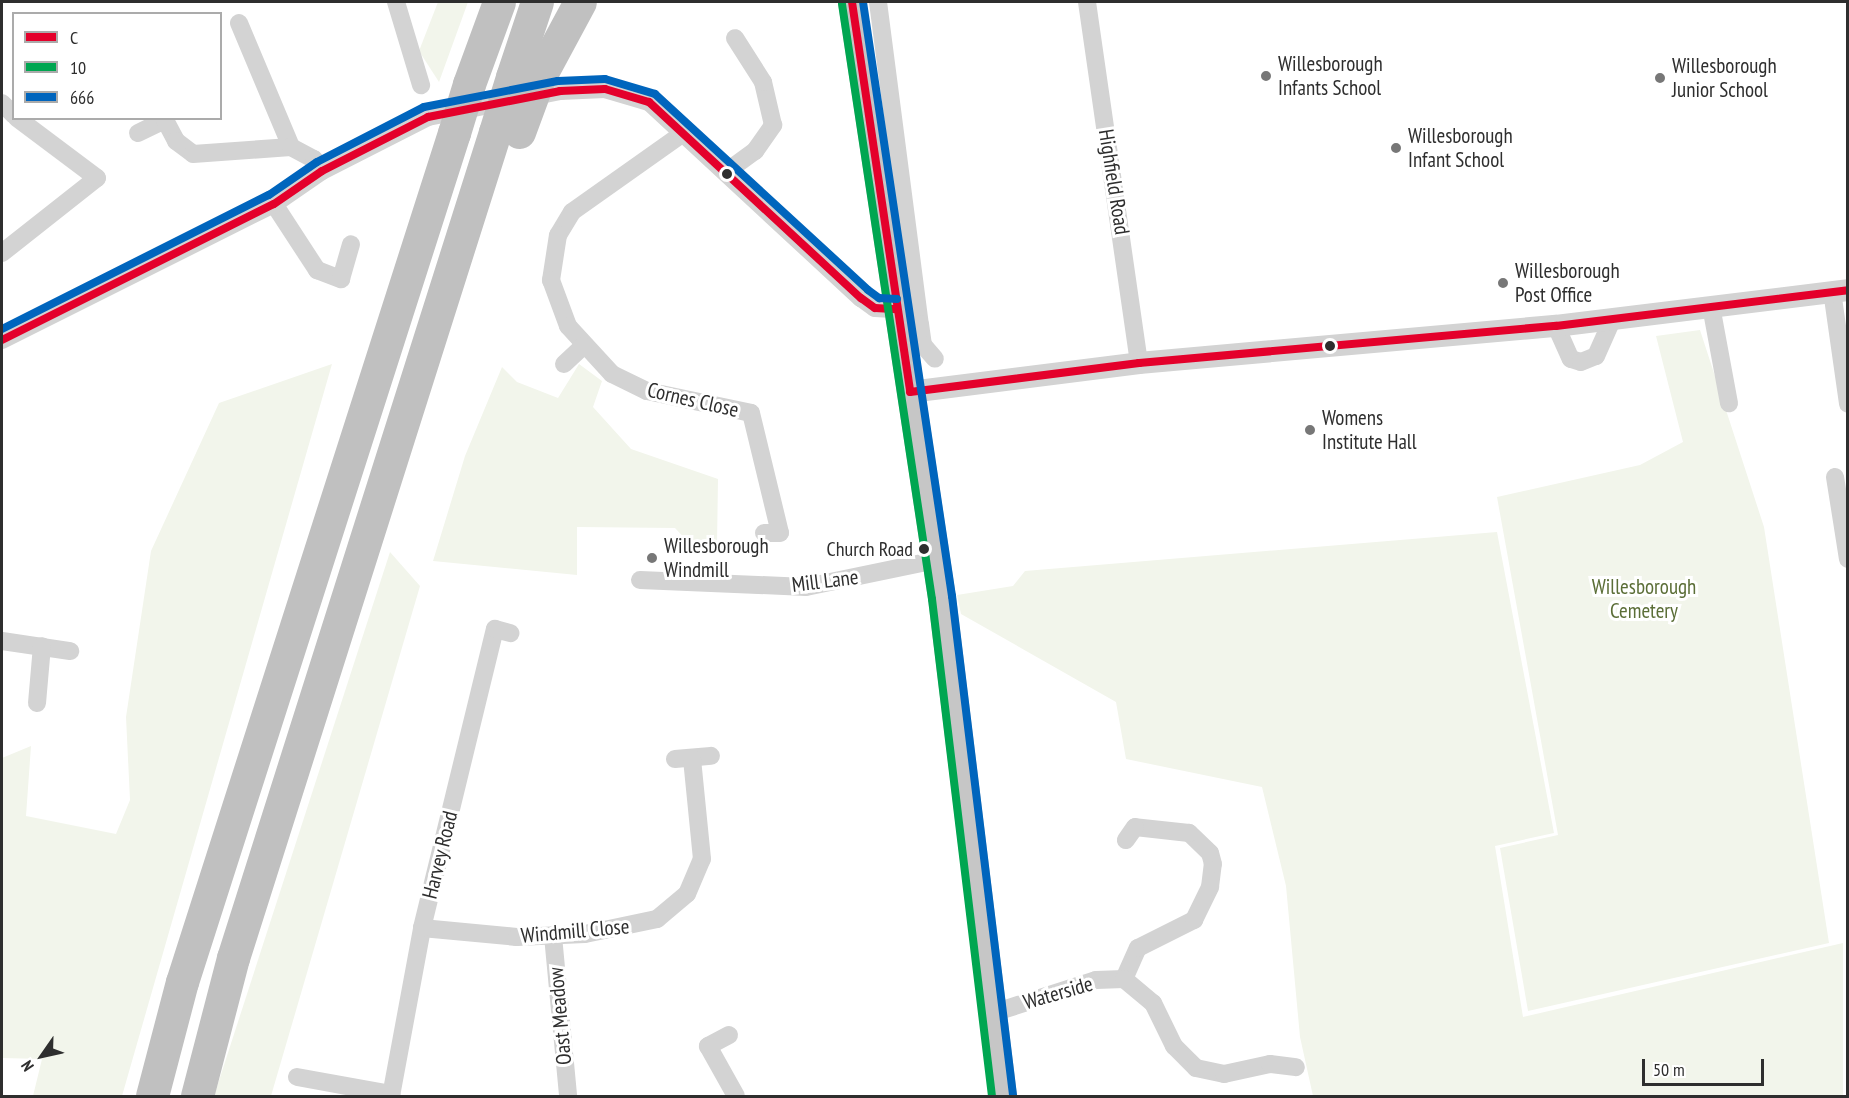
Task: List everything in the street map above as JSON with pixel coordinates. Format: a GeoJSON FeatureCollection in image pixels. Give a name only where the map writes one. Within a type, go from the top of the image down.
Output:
{"type":"FeatureCollection","features":[{"type":"Feature","properties":{"kind":"highway"},"geometry":{"type":"LineString","coordinates":[[152,1096],[182,982],[441,125],[469,84],[499,2]]}},
{"type":"Feature","properties":{"kind":"highway"},"geometry":{"type":"LineString","coordinates":[[196,1096],[233,958],[372,516],[525,78],[537,2]]}},
{"type":"Feature","properties":{"kind":"highway"},"geometry":{"type":"LineString","coordinates":[[525,78],[580,2]]}},
{"type":"Feature","properties":{"kind":"main road"},"geometry":{"type":"LineString","coordinates":[[852,2],[898,229],[897,309],[936,560],[1003,1096]]}},
{"type":"Feature","properties":{"kind":"street"},"geometry":{"type":"LineString","coordinates":[[396,2],[421,85]]}},
{"type":"Feature","properties":{"kind":"street"},"geometry":{"type":"LineString","coordinates":[[878,2],[898,229],[923,345],[935,359]]}},
{"type":"Feature","properties":{"kind":"street","name":"Highfield Road"},"geometry":{"type":"LineString","coordinates":[[1088,2],[1139,363]]}},
{"type":"Feature","properties":{"kind":"street"},"geometry":{"type":"LineString","coordinates":[[239,23],[291,147]]}},
{"type":"Feature","properties":{"kind":"street"},"geometry":{"type":"LineString","coordinates":[[726,172],[755,151],[773,125],[763,82],[735,38]]}},
{"type":"Feature","properties":{"kind":"street"},"geometry":{"type":"LineString","coordinates":[[2,340],[274,204],[322,171],[441,125],[560,92],[605,89],[649,102],[861,298],[875,308],[897,309]]}},
{"type":"Feature","properties":{"kind":"street"},"geometry":{"type":"LineString","coordinates":[[2,252],[97,178],[20,120]]}},
{"type":"Feature","properties":{"kind":"street"},"geometry":{"type":"LineString","coordinates":[[138,133],[165,120],[176,141],[193,154],[291,147],[314,159],[322,171]]}},
{"type":"Feature","properties":{"kind":"street","name":"Cornes Close"},"geometry":{"type":"LineString","coordinates":[[682,134],[584,201],[558,235],[551,280],[568,326],[583,346],[612,374],[647,391],[751,413],[780,532],[764,533]]}},
{"type":"Feature","properties":{"kind":"street"},"geometry":{"type":"LineString","coordinates":[[274,204],[317,270],[341,279],[351,244]]}},
{"type":"Feature","properties":{"kind":"street"},"geometry":{"type":"LineString","coordinates":[[910,392],[1139,363],[1612,320],[1840,291],[1848,404]]}},
{"type":"Feature","properties":{"kind":"street"},"geometry":{"type":"LineString","coordinates":[[1711,306],[1729,403]]}},
{"type":"Feature","properties":{"kind":"street"},"geometry":{"type":"LineString","coordinates":[[1556,326],[1571,360],[1581,362],[1596,356],[1612,320]]}},
{"type":"Feature","properties":{"kind":"street"},"geometry":{"type":"LineString","coordinates":[[564,364],[583,346]]}},
{"type":"Feature","properties":{"kind":"street"},"geometry":{"type":"LineString","coordinates":[[1834,477],[1848,559]]}},
{"type":"Feature","properties":{"kind":"street","name":"Mill Lane"},"geometry":{"type":"LineString","coordinates":[[640,580],[806,586],[936,560]]}},
{"type":"Feature","properties":{"kind":"street","name":"Harvey Road"},"geometry":{"type":"LineString","coordinates":[[391,1095],[422,928],[495,629],[510,633]]}},
{"type":"Feature","properties":{"kind":"street"},"geometry":{"type":"LineString","coordinates":[[2,642],[70,651]]}},
{"type":"Feature","properties":{"kind":"street"},"geometry":{"type":"LineString","coordinates":[[37,703],[42,646]]}},
{"type":"Feature","properties":{"kind":"street","name":"Windmill Close"},"geometry":{"type":"LineString","coordinates":[[422,928],[491,937],[553,936],[636,927],[657,919],[687,894],[702,859],[684,758],[711,756]]}},
{"type":"Feature","properties":{"kind":"street"},"geometry":{"type":"LineString","coordinates":[[1130,826],[1189,833],[1210,853],[1213,864],[1210,886],[1194,920],[1138,948],[1124,979],[1153,1003],[1178,1052],[1196,1068],[1224,1074],[1270,1064],[1296,1066]]}},
{"type":"Feature","properties":{"kind":"street","name":"Oast Meadow"},"geometry":{"type":"LineString","coordinates":[[553,936],[568,1096]]}},
{"type":"Feature","properties":{"kind":"street","name":"Waterside"},"geometry":{"type":"LineString","coordinates":[[993,1013],[1096,980],[1124,979]]}},
{"type":"Feature","properties":{"kind":"street"},"geometry":{"type":"LineString","coordinates":[[729,1035],[708,1046],[736,1096]]}},
{"type":"Feature","properties":{"kind":"street"},"geometry":{"type":"LineString","coordinates":[[297,1077],[391,1095]]}},
{"type":"Feature","properties":{"kind":"green space"},"geometry":{"type":"Polygon","coordinates":[[[438,2],[468,2],[439,82],[419,51],[438,2]]]}},
{"type":"Feature","properties":{"kind":"green space","name":"Willesborough Cemetery"},"geometry":{"type":"Polygon","coordinates":[[[1700,330],[1764,527],[1829,943],[1528,1011],[1500,848],[1558,835],[1497,497],[1640,465],[1683,442],[1656,336],[1700,330]]]}},
{"type":"Feature","properties":{"kind":"green space"},"geometry":{"type":"Polygon","coordinates":[[[332,364],[122,1096],[33,1096],[42,1059],[2,1058],[2,758],[31,746],[26,816],[116,834],[130,800],[126,717],[151,551],[219,403],[332,364]]]}},
{"type":"Feature","properties":{"kind":"green space"},"geometry":{"type":"Polygon","coordinates":[[[579,364],[602,381],[593,407],[631,449],[718,479],[717,546],[689,543],[675,528],[577,527],[577,575],[433,561],[465,456],[502,367],[517,382],[558,398],[579,364]]]}},
{"type":"Feature","properties":{"kind":"green space"},"geometry":{"type":"Polygon","coordinates":[[[1497,532],[1554,833],[1495,846],[1523,1017],[1843,943],[1843,1096],[1313,1096],[1300,1037],[1286,886],[1262,787],[1126,759],[1116,702],[961,614],[957,595],[1013,586],[1025,571],[1497,532]]]}},
{"type":"Feature","properties":{"kind":"green space"},"geometry":{"type":"Polygon","coordinates":[[[390,552],[420,586],[271,1096],[214,1096],[390,552]]]}},
{"type":"Feature","properties":{"kind":"transit line","name":"C"},"geometry":{"type":"LineString","coordinates":[[852,2],[910,392],[1139,363],[1556,326],[1848,290]]}},
{"type":"Feature","properties":{"kind":"transit line","name":"666"},"geometry":{"type":"LineString","coordinates":[[863,2],[952,596],[1013,1095]]}},
{"type":"Feature","properties":{"kind":"transit line","name":"10"},"geometry":{"type":"LineString","coordinates":[[842,4],[932,599],[992,1096]]}},
{"type":"Feature","properties":{"kind":"transit line","name":"666"},"geometry":{"type":"LineString","coordinates":[[2,329],[269,195],[317,162],[424,107],[558,81],[605,79],[655,94],[868,290],[879,298],[897,299]]}},
{"type":"Feature","properties":{"kind":"transit line","name":"C"},"geometry":{"type":"LineString","coordinates":[[2,340],[274,204],[322,171],[428,117],[560,91],[605,89],[649,102],[861,298],[875,308],[897,309]]}},
{"type":"Feature","properties":{"kind":"place","name":"Willesborough Infants School"},"geometry":{"type":"Point","coordinates":[1266,76]}},
{"type":"Feature","properties":{"kind":"place","name":"Willesborough Junior School"},"geometry":{"type":"Point","coordinates":[1660,78]}},
{"type":"Feature","properties":{"kind":"place","name":"Willesborough Infant School"},"geometry":{"type":"Point","coordinates":[1396,148]}},
{"type":"Feature","properties":{"kind":"place","name":"Willesborough Post Office"},"geometry":{"type":"Point","coordinates":[1503,283]}},
{"type":"Feature","properties":{"kind":"place","name":"Womens Institute Hall"},"geometry":{"type":"Point","coordinates":[1310,430]}},
{"type":"Feature","properties":{"kind":"place","name":"Church Road"},"geometry":{"type":"Point","coordinates":[924,549]}},
{"type":"Feature","properties":{"kind":"place","name":"Willesborough Windmill"},"geometry":{"type":"Point","coordinates":[652,558]}}]}
